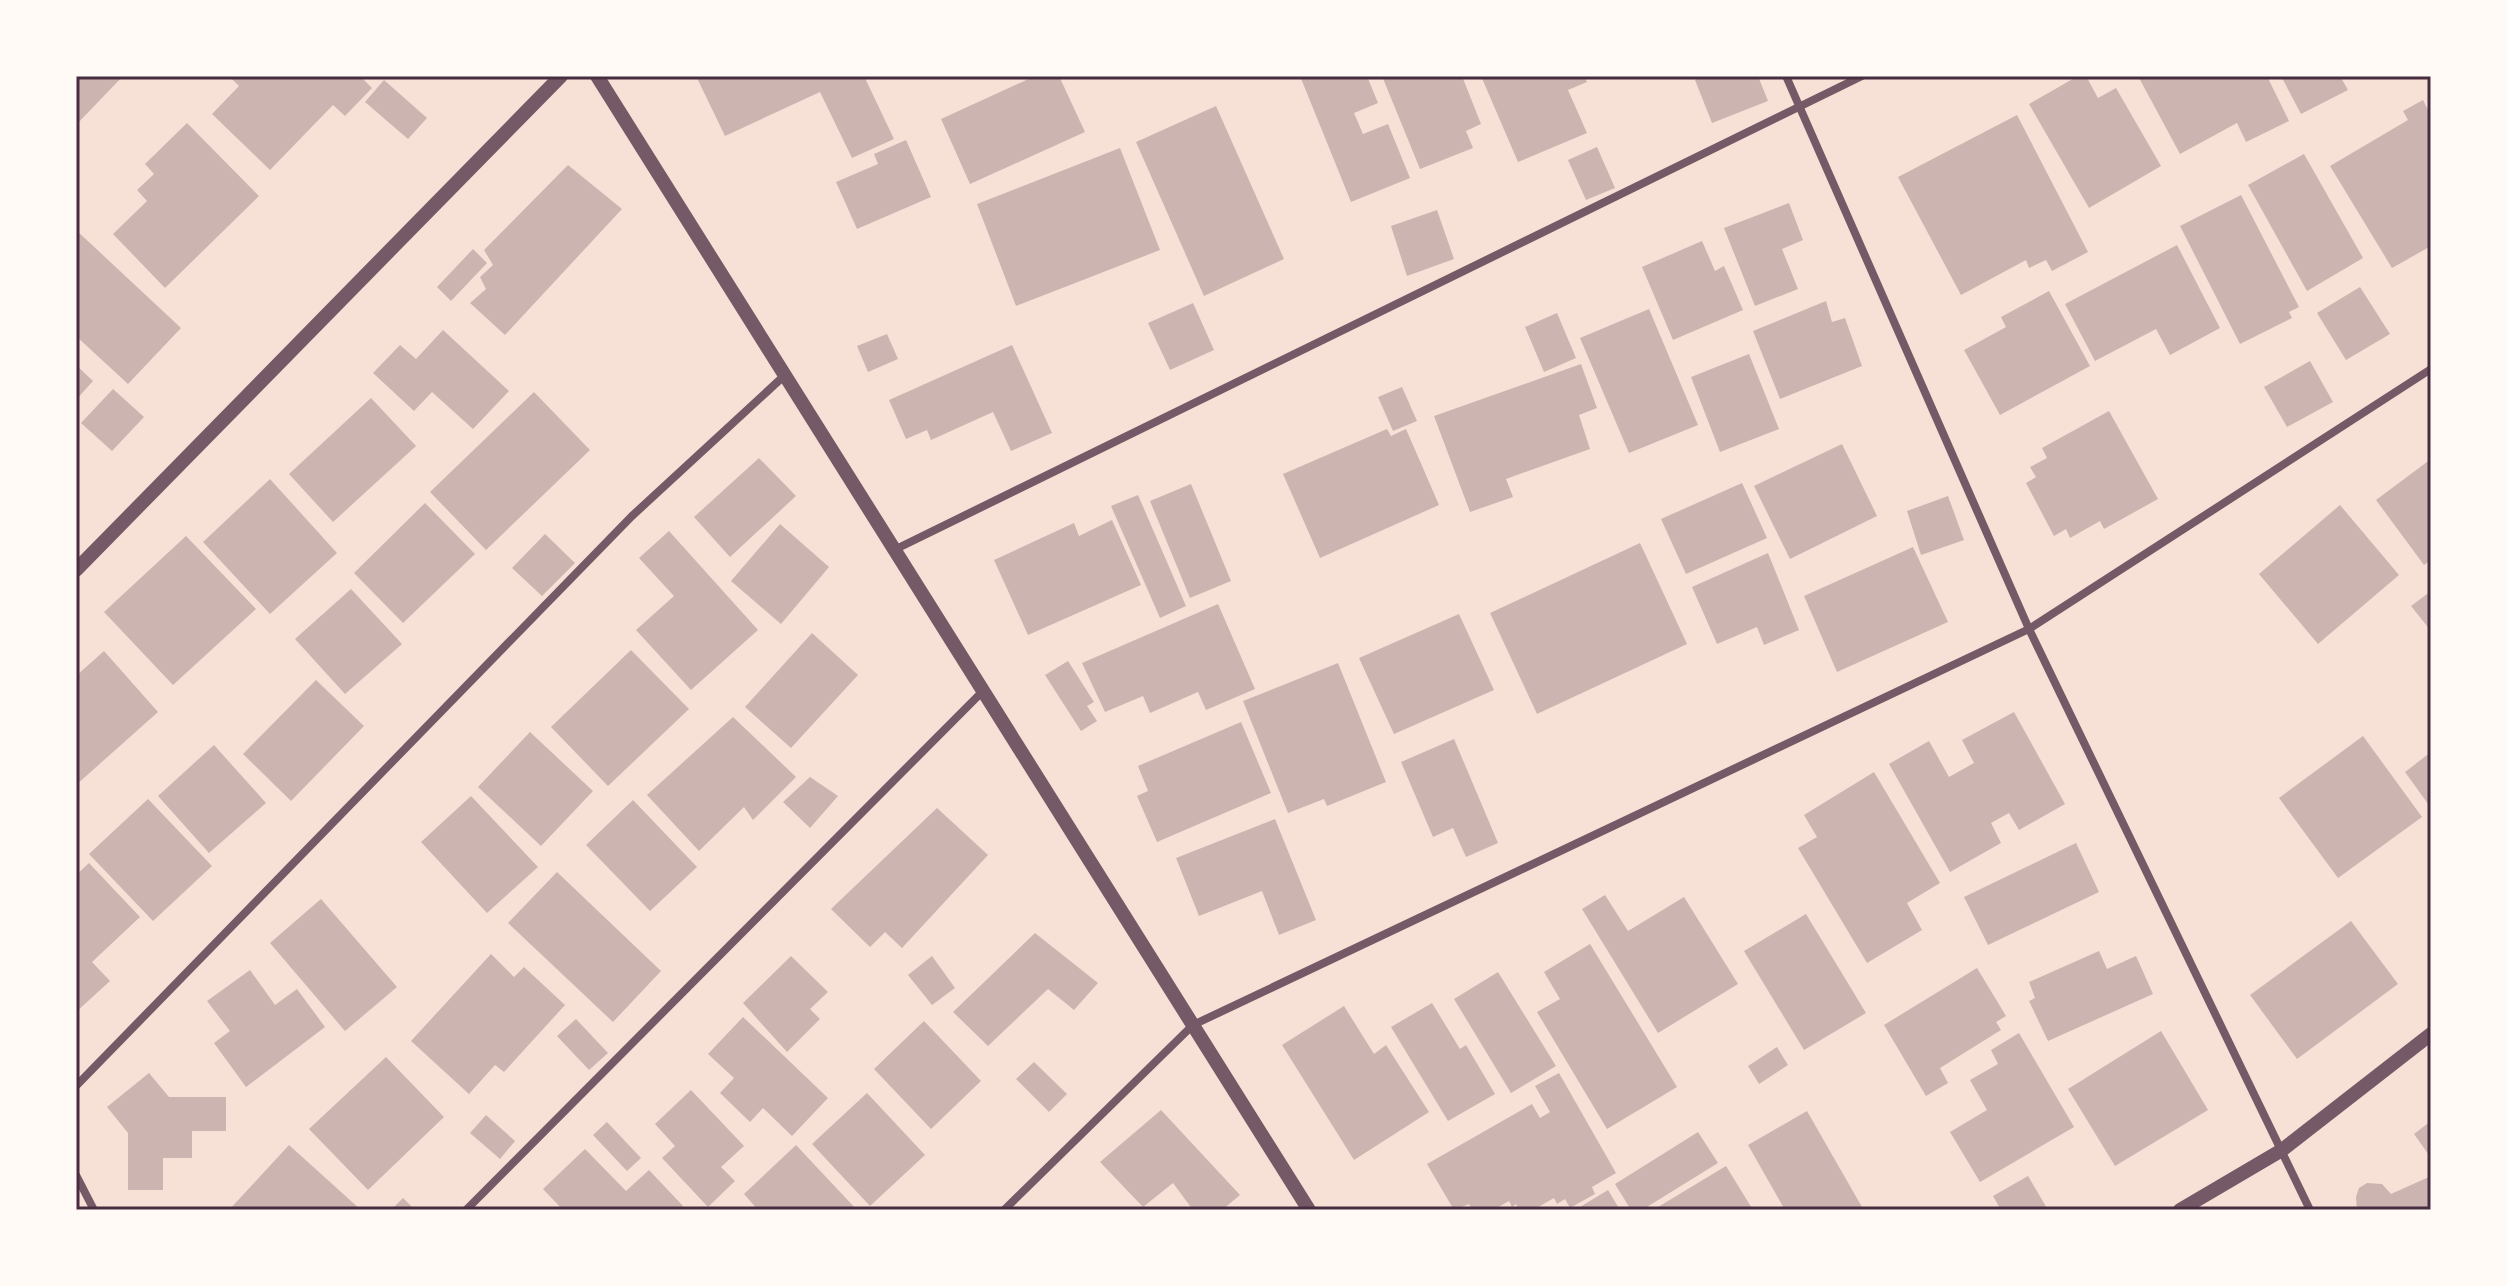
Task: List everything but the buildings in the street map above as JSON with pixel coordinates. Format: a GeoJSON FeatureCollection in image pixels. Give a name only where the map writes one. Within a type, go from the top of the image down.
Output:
{"type":"FeatureCollection","features":[{"type":"Feature","properties":{"kind":"street"},"geometry":{"type":"LineString","coordinates":[[76,570],[561,76]]}},
{"type":"Feature","properties":{"kind":"street"},"geometry":{"type":"LineString","coordinates":[[597,76],[1309,1210]]}},
{"type":"Feature","properties":{"kind":"street"},"geometry":{"type":"LineString","coordinates":[[1786,76],[2029,629],[2310,1210]]}},
{"type":"Feature","properties":{"kind":"street"},"geometry":{"type":"LineString","coordinates":[[894,550],[1862,76]]}},
{"type":"Feature","properties":{"kind":"street"},"geometry":{"type":"LineString","coordinates":[[1004,1210],[1193,1025],[2029,629],[2431,369]]}},
{"type":"Feature","properties":{"kind":"street"},"geometry":{"type":"LineString","coordinates":[[76,1086],[632,516],[785,375]]}},
{"type":"Feature","properties":{"kind":"street"},"geometry":{"type":"LineString","coordinates":[[466,1210],[983,691]]}},
{"type":"Feature","properties":{"kind":"street"},"geometry":{"type":"LineString","coordinates":[[2180,1210],[2282,1150],[2431,1034]]}},
{"type":"Feature","properties":{"kind":"street"},"geometry":{"type":"LineString","coordinates":[[76,1175],[94,1210]]}}]}
